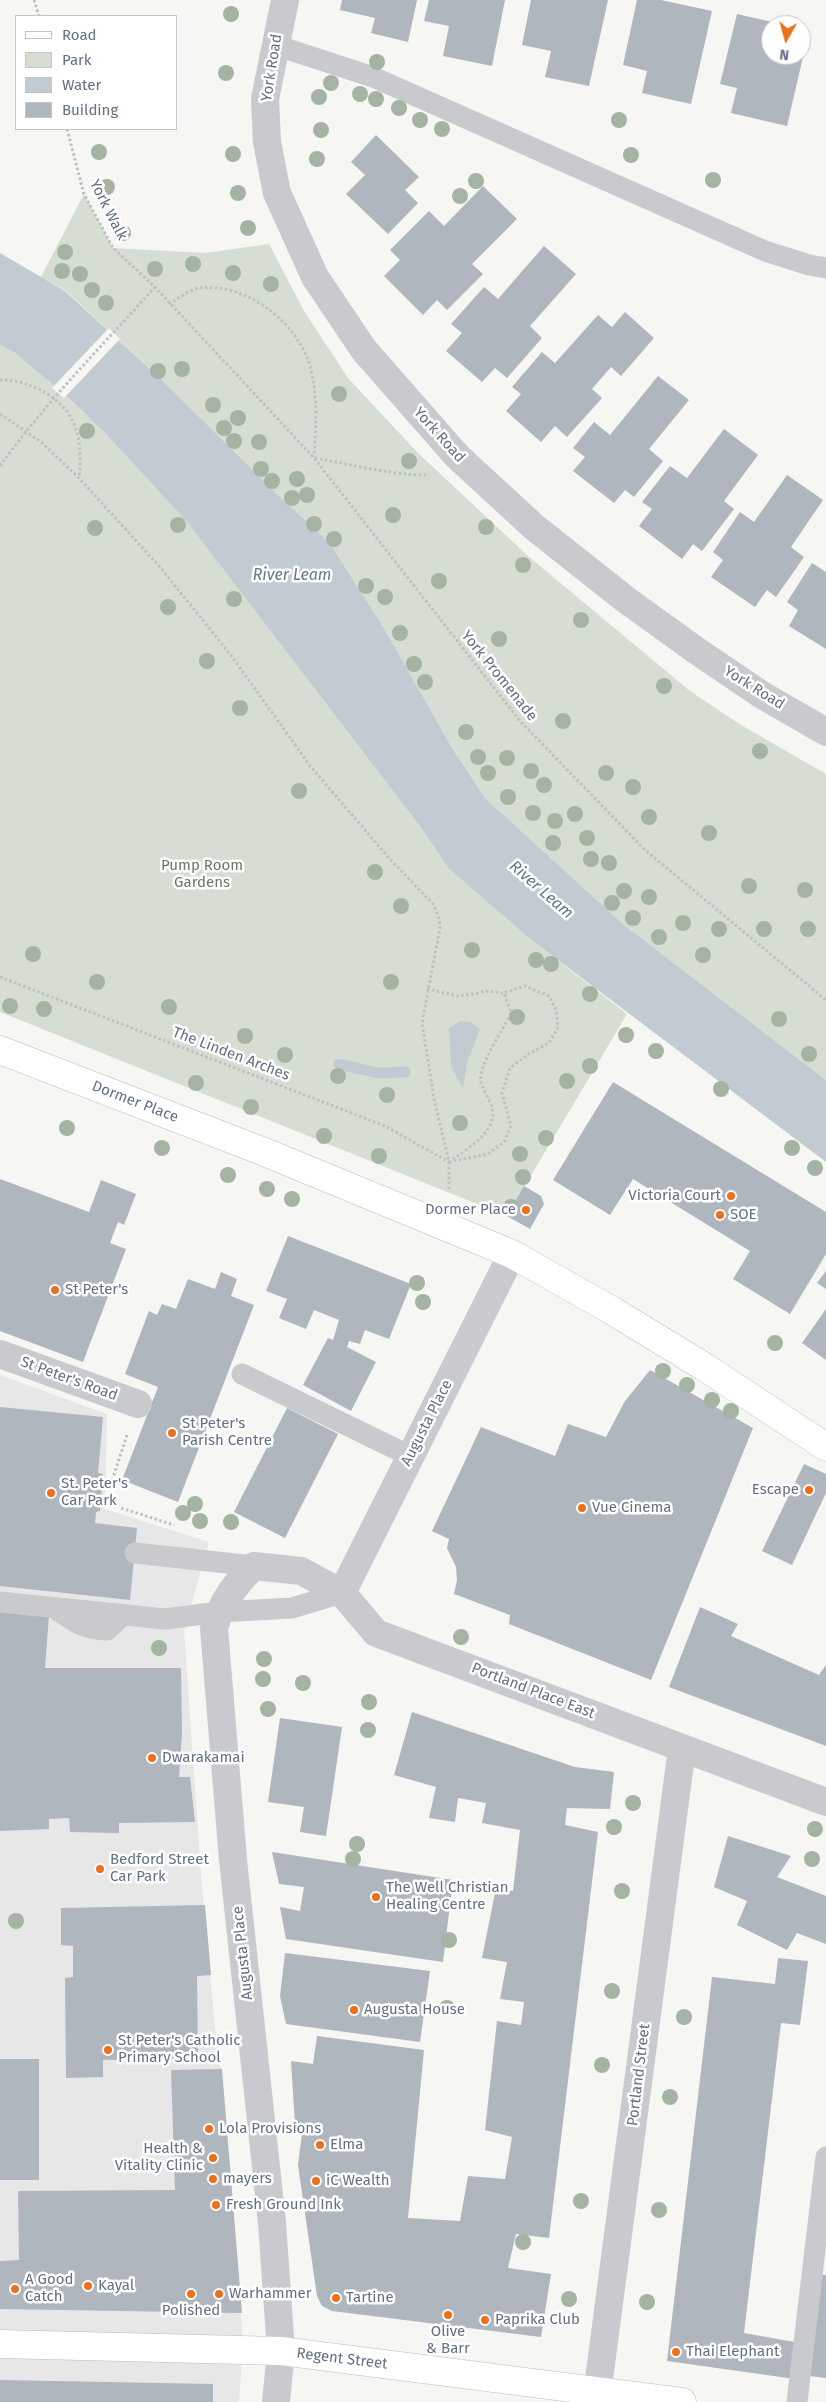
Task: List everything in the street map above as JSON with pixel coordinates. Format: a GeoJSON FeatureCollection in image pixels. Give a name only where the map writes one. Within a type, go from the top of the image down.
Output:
{"type":"FeatureCollection","features":[{"type":"Feature","properties":{"kind":"street","name":"York Road"},"geometry":{"type":"LineString","coordinates":[[285,0],[265,99],[267,142],[277,193],[315,277],[364,350],[457,456],[534,527],[626,599],[697,651],[762,695],[826,732]]}},
{"type":"Feature","properties":{"kind":"street","name":"Dormer Place"},"geometry":{"type":"LineString","coordinates":[[0,1050],[229,1138],[512,1254],[603,1305],[703,1366],[826,1447]]}},
{"type":"Feature","properties":{"kind":"street","name":"Augusta Place"},"geometry":{"type":"LineString","coordinates":[[342,1593],[512,1254]]}},
{"type":"Feature","properties":{"kind":"street","name":"St Peter's Road"},"geometry":{"type":"LineString","coordinates":[[0,1354],[134,1416]]}},
{"type":"Feature","properties":{"kind":"street","name":"Augusta Place"},"geometry":{"type":"LineString","coordinates":[[254,1566],[235,1584],[219,1612],[214,1628],[233,1860],[272,2223],[280,2352],[276,2402]]}},
{"type":"Feature","properties":{"kind":"street","name":"Portland Place East"},"geometry":{"type":"LineString","coordinates":[[254,1566],[301,1571],[342,1593],[376,1633],[826,1802]]}},
{"type":"Feature","properties":{"kind":"street","name":"Portland Street"},"geometry":{"type":"LineString","coordinates":[[597,2397],[682,1748]]}},
{"type":"Feature","properties":{"kind":"street","name":"Regent Street"},"geometry":{"type":"LineString","coordinates":[[0,2344],[280,2352],[597,2397],[682,2402]]}},
{"type":"Feature","properties":{"kind":"lane"},"geometry":{"type":"LineString","coordinates":[[275,45],[373,77],[765,251],[809,265],[826,268]]}},
{"type":"Feature","properties":{"kind":"lane"},"geometry":{"type":"LineString","coordinates":[[242,1374],[410,1456]]}},
{"type":"Feature","properties":{"kind":"lane"},"geometry":{"type":"LineString","coordinates":[[135,1554],[254,1566]]}},
{"type":"Feature","properties":{"kind":"lane"},"geometry":{"type":"LineString","coordinates":[[0,1602],[55,1608],[82,1627],[107,1630],[123,1615],[165,1619],[219,1612],[292,1608],[342,1593]]}},
{"type":"Feature","properties":{"kind":"lane"},"geometry":{"type":"LineString","coordinates":[[797,2402],[826,2158]]}},
{"type":"Feature","properties":{"kind":"path"},"geometry":{"type":"LineString","coordinates":[[34,0],[39,15]]}},
{"type":"Feature","properties":{"kind":"path","name":"York Walk"},"geometry":{"type":"LineString","coordinates":[[67,130],[84,194],[113,248],[169,304]]}},
{"type":"Feature","properties":{"kind":"path"},"geometry":{"type":"LineString","coordinates":[[0,466],[25,431],[57,393],[155,288]]}},
{"type":"Feature","properties":{"kind":"path"},"geometry":{"type":"LineString","coordinates":[[169,304],[199,288],[226,291],[247,297],[261,305],[286,326],[302,345],[310,366],[314,389],[314,458],[423,476],[430,473]]}},
{"type":"Feature","properties":{"kind":"path","name":"York Promenade"},"geometry":{"type":"LineString","coordinates":[[169,304],[314,458],[520,721],[645,850],[826,1000]]}},
{"type":"Feature","properties":{"kind":"path"},"geometry":{"type":"LineString","coordinates":[[0,380],[21,382],[42,391],[53,399],[70,417],[76,430],[80,457],[79,478]]}},
{"type":"Feature","properties":{"kind":"path"},"geometry":{"type":"LineString","coordinates":[[0,414],[41,442],[79,478],[159,566],[230,654],[311,767],[388,857],[433,904],[440,918],[440,928],[422,1023],[434,1099],[449,1162],[449,1189]]}},
{"type":"Feature","properties":{"kind":"path","name":"The Linden Arches"},"geometry":{"type":"LineString","coordinates":[[0,977],[385,1126],[449,1162]]}},
{"type":"Feature","properties":{"kind":"path"},"geometry":{"type":"LineString","coordinates":[[427,989],[458,996],[485,991],[504,993],[525,986],[549,996],[556,1010],[558,1027],[549,1043],[530,1053],[510,1068],[502,1094],[511,1126],[504,1142],[488,1154],[449,1162]]}},
{"type":"Feature","properties":{"kind":"path"},"geometry":{"type":"LineString","coordinates":[[449,1162],[485,1136],[493,1120],[490,1100],[480,1078],[487,1056],[511,1013],[504,993]]}},
{"type":"Feature","properties":{"kind":"path"},"geometry":{"type":"LineString","coordinates":[[134,1416],[110,1494],[114,1502],[121,1508],[175,1525]]}},
{"type":"Feature","properties":{"kind":"shaded area"},"geometry":{"type":"Polygon","coordinates":[[[0,1375],[107,1414],[105,1509],[209,1542],[184,1631],[202,1887],[218,2061],[222,2069],[219,2070],[243,2342],[239,2402],[0,2402],[0,1375]]]}},
{"type":"Feature","properties":{"kind":"green space"},"geometry":{"type":"Polygon","coordinates":[[[84,194],[113,248],[205,253],[269,244],[304,311],[348,378],[417,452],[528,556],[690,691],[741,725],[826,774],[826,1080],[623,924],[485,798],[452,748],[384,628],[329,542],[277,494],[162,380],[66,291],[41,277],[84,194]]]}},
{"type":"Feature","properties":{"kind":"green space","name":"Pump Room Gardens"},"geometry":{"type":"Polygon","coordinates":[[[0,345],[15,353],[72,401],[105,433],[187,522],[422,829],[449,869],[530,939],[627,1014],[507,1216],[0,1012],[0,345]]]}},
{"type":"Feature","properties":{"kind":"water","name":"River Leam"},"geometry":{"type":"Polygon","coordinates":[[[0,253],[65,291],[162,380],[277,494],[329,542],[384,628],[452,748],[485,798],[623,924],[826,1080],[826,1162],[530,939],[449,869],[422,829],[187,522],[105,433],[72,401],[15,353],[0,345],[0,253]]]}},
{"type":"Feature","properties":{"kind":"water"},"geometry":{"type":"Polygon","coordinates":[[[461,1021],[471,1022],[480,1029],[467,1063],[463,1089],[451,1066],[449,1028],[461,1021]]]}},
{"type":"Feature","properties":{"kind":"pier"},"geometry":{"type":"Polygon","coordinates":[[[109,328],[120,339],[64,398],[52,388],[109,328]]]}},
{"type":"Feature","properties":{"kind":"building"},"geometry":{"type":"Polygon","coordinates":[[[342,0],[417,0],[408,42],[371,33],[375,18],[340,10],[342,0]]]}},
{"type":"Feature","properties":{"kind":"building"},"geometry":{"type":"Polygon","coordinates":[[[429,0],[505,0],[492,66],[443,56],[449,26],[424,21],[429,0]]]}},
{"type":"Feature","properties":{"kind":"building"},"geometry":{"type":"Polygon","coordinates":[[[531,0],[608,0],[589,86],[545,77],[551,51],[522,45],[531,0]]]}},
{"type":"Feature","properties":{"kind":"building"},"geometry":{"type":"Polygon","coordinates":[[[637,0],[661,0],[712,11],[691,104],[642,93],[647,71],[623,65],[637,0]]]}},
{"type":"Feature","properties":{"kind":"building"},"geometry":{"type":"Polygon","coordinates":[[[737,14],[761,19],[761,65],[801,65],[787,126],[731,113],[737,88],[720,84],[737,14]]]}},
{"type":"Feature","properties":{"kind":"building"},"geometry":{"type":"Polygon","coordinates":[[[376,135],[419,177],[405,190],[418,203],[388,234],[346,194],[365,175],[351,162],[376,135]]]}},
{"type":"Feature","properties":{"kind":"building"},"geometry":{"type":"Polygon","coordinates":[[[483,186],[517,219],[472,264],[483,274],[447,310],[437,300],[423,315],[384,276],[400,260],[390,250],[429,211],[444,226],[483,186]]]}},
{"type":"Feature","properties":{"kind":"building"},"geometry":{"type":"Polygon","coordinates":[[[544,246],[576,274],[530,326],[542,338],[507,378],[495,368],[482,382],[446,351],[462,333],[451,324],[484,287],[498,299],[544,246]]]}},
{"type":"Feature","properties":{"kind":"building"},"geometry":{"type":"Polygon","coordinates":[[[625,312],[654,338],[621,376],[611,367],[592,389],[602,398],[567,437],[555,426],[541,442],[506,411],[521,394],[512,387],[542,352],[555,363],[598,315],[612,327],[625,312]]]}},
{"type":"Feature","properties":{"kind":"building"},"geometry":{"type":"Polygon","coordinates":[[[658,376],[689,400],[649,449],[663,461],[634,497],[625,490],[614,503],[573,471],[585,457],[573,448],[594,422],[610,435],[658,376]]]}},
{"type":"Feature","properties":{"kind":"building"},"geometry":{"type":"Polygon","coordinates":[[[724,429],[758,455],[724,501],[734,509],[702,551],[693,544],[682,559],[639,526],[652,509],[642,502],[670,466],[687,478],[724,429]]]}},
{"type":"Feature","properties":{"kind":"building"},"geometry":{"type":"Polygon","coordinates":[[[787,475],[823,500],[791,547],[804,557],[776,597],[767,590],[755,607],[711,577],[723,560],[713,552],[740,512],[754,522],[787,475]]]}},
{"type":"Feature","properties":{"kind":"building"},"geometry":{"type":"Polygon","coordinates":[[[812,563],[826,572],[826,649],[789,626],[798,610],[787,602],[812,563]]]}},
{"type":"Feature","properties":{"kind":"building","name":"Victoria Court"},"geometry":{"type":"Polygon","coordinates":[[[613,1082],[826,1212],[826,1254],[790,1314],[733,1279],[750,1251],[633,1179],[610,1215],[553,1180],[613,1082]]]}},
{"type":"Feature","properties":{"kind":"building","name":"St Peter's"},"geometry":{"type":"Polygon","coordinates":[[[0,1179],[89,1212],[101,1180],[136,1194],[124,1225],[118,1222],[110,1243],[126,1249],[83,1362],[0,1331],[0,1179]]]}},
{"type":"Feature","properties":{"kind":"building","name":"Dormer Place"},"geometry":{"type":"Polygon","coordinates":[[[524,1186],[541,1196],[544,1204],[530,1229],[507,1216],[524,1186]]]}},
{"type":"Feature","properties":{"kind":"building"},"geometry":{"type":"Polygon","coordinates":[[[288,1236],[411,1284],[389,1339],[365,1330],[360,1344],[349,1341],[347,1347],[376,1362],[351,1411],[303,1385],[328,1338],[333,1340],[339,1320],[314,1310],[306,1329],[279,1318],[287,1299],[266,1291],[288,1236]]]}},
{"type":"Feature","properties":{"kind":"building"},"geometry":{"type":"Polygon","coordinates":[[[826,1271],[826,1289],[817,1283],[826,1271]]]}},
{"type":"Feature","properties":{"kind":"building","name":"St Peter's Parish Centre"},"geometry":{"type":"Polygon","coordinates":[[[221,1272],[237,1279],[231,1296],[254,1305],[178,1502],[122,1480],[158,1387],[125,1374],[149,1311],[157,1315],[162,1304],[176,1309],[188,1279],[215,1289],[221,1272]]]}},
{"type":"Feature","properties":{"kind":"building"},"geometry":{"type":"Polygon","coordinates":[[[826,1309],[826,1360],[802,1343],[826,1309]]]}},
{"type":"Feature","properties":{"kind":"building","name":"Vue Cinema"},"geometry":{"type":"Polygon","coordinates":[[[650,1370],[753,1428],[651,1680],[509,1624],[510,1615],[454,1594],[457,1580],[456,1567],[447,1548],[449,1539],[432,1531],[481,1427],[555,1456],[568,1424],[606,1437],[625,1401],[650,1370]]]}},
{"type":"Feature","properties":{"kind":"building","name":"St. Peter's Car Park"},"geometry":{"type":"Polygon","coordinates":[[[0,1407],[103,1417],[98,1473],[103,1474],[100,1511],[96,1512],[95,1523],[137,1528],[130,1600],[0,1586],[0,1407]]]}},
{"type":"Feature","properties":{"kind":"building"},"geometry":{"type":"Polygon","coordinates":[[[287,1408],[338,1434],[285,1538],[234,1512],[287,1408]]]}},
{"type":"Feature","properties":{"kind":"building"},"geometry":{"type":"Polygon","coordinates":[[[804,1464],[826,1474],[826,1493],[792,1565],[762,1551],[804,1464]]]}},
{"type":"Feature","properties":{"kind":"building"},"geometry":{"type":"Polygon","coordinates":[[[700,1607],[738,1624],[731,1636],[819,1675],[826,1665],[826,1746],[669,1687],[700,1607]]]}},
{"type":"Feature","properties":{"kind":"building"},"geometry":{"type":"Polygon","coordinates":[[[0,1610],[49,1615],[45,1668],[181,1668],[182,1734],[179,1777],[190,1777],[195,1822],[119,1823],[119,1833],[70,1832],[69,1818],[49,1819],[49,1829],[0,1831],[0,1610]]]}},
{"type":"Feature","properties":{"kind":"building"},"geometry":{"type":"Polygon","coordinates":[[[412,1712],[575,1767],[614,1772],[610,1809],[567,1808],[565,1825],[598,1832],[549,2238],[516,2234],[508,2268],[551,2274],[541,2337],[332,2311],[322,2306],[317,2296],[298,2165],[302,2134],[297,2134],[295,2125],[291,2061],[313,2064],[317,2036],[424,2050],[408,2218],[460,2221],[468,2176],[505,2179],[512,2137],[485,2130],[497,2021],[521,2025],[524,2002],[500,1999],[507,1962],[482,1958],[496,1888],[513,1891],[520,1830],[482,1823],[486,1803],[458,1798],[455,1822],[429,1818],[436,1787],[394,1775],[412,1712]]]}},
{"type":"Feature","properties":{"kind":"building"},"geometry":{"type":"Polygon","coordinates":[[[280,1718],[342,1727],[326,1836],[300,1832],[304,1807],[268,1802],[280,1718]]]}},
{"type":"Feature","properties":{"kind":"building"},"geometry":{"type":"Polygon","coordinates":[[[728,1836],[791,1856],[777,1877],[826,1896],[826,1944],[797,1933],[787,1950],[737,1925],[747,1901],[714,1887],[728,1836]]]}},
{"type":"Feature","properties":{"kind":"building","name":"The Well Christian Healing Centre"},"geometry":{"type":"Polygon","coordinates":[[[272,1852],[453,1880],[443,1962],[286,1939],[280,1907],[300,1911],[304,1887],[279,1884],[272,1852]]]}},
{"type":"Feature","properties":{"kind":"building"},"geometry":{"type":"Polygon","coordinates":[[[205,1905],[211,1975],[197,1976],[198,2058],[103,2060],[103,2077],[66,2078],[65,1978],[73,1977],[73,1946],[61,1945],[61,1908],[205,1905]]]}},
{"type":"Feature","properties":{"kind":"building","name":"Augusta House"},"geometry":{"type":"Polygon","coordinates":[[[285,1953],[430,1971],[420,2042],[286,2024],[280,1996],[285,1953]]]}},
{"type":"Feature","properties":{"kind":"building"},"geometry":{"type":"Polygon","coordinates":[[[778,1958],[808,1961],[800,2025],[781,2023],[744,2333],[800,2343],[795,2379],[667,2361],[712,1977],[775,1984],[778,1958]]]}},
{"type":"Feature","properties":{"kind":"building"},"geometry":{"type":"Polygon","coordinates":[[[0,2059],[39,2059],[39,2180],[0,2180],[0,2059]]]}},
{"type":"Feature","properties":{"kind":"building"},"geometry":{"type":"Polygon","coordinates":[[[222,2069],[242,2313],[0,2309],[0,2261],[19,2260],[18,2191],[175,2190],[171,2070],[222,2069]]]}},
{"type":"Feature","properties":{"kind":"building"},"geometry":{"type":"Polygon","coordinates":[[[815,2274],[826,2275],[826,2378],[802,2375],[815,2274]]]}},
{"type":"Feature","properties":{"kind":"building"},"geometry":{"type":"Polygon","coordinates":[[[0,2380],[213,2384],[213,2402],[0,2402],[0,2380]]]}},
{"type":"Feature","properties":{"kind":"waterway"},"geometry":{"type":"LineString","coordinates":[[339,1064],[378,1073],[405,1072]]}},
{"type":"Feature","properties":{"kind":"place","name":"Victoria Court"},"geometry":{"type":"Point","coordinates":[731,1196]}},
{"type":"Feature","properties":{"kind":"place","name":"Dormer Place"},"geometry":{"type":"Point","coordinates":[526,1210]}},
{"type":"Feature","properties":{"kind":"place","name":"SOE"},"geometry":{"type":"Point","coordinates":[720,1215]}},
{"type":"Feature","properties":{"kind":"place","name":"St Peter's"},"geometry":{"type":"Point","coordinates":[55,1290]}},
{"type":"Feature","properties":{"kind":"place","name":"St Peter's Parish Centre"},"geometry":{"type":"Point","coordinates":[172,1433]}},
{"type":"Feature","properties":{"kind":"place","name":"Escape"},"geometry":{"type":"Point","coordinates":[809,1490]}},
{"type":"Feature","properties":{"kind":"place","name":"St. Peter's Car Park"},"geometry":{"type":"Point","coordinates":[51,1493]}},
{"type":"Feature","properties":{"kind":"place","name":"Vue Cinema"},"geometry":{"type":"Point","coordinates":[582,1508]}},
{"type":"Feature","properties":{"kind":"place","name":"Dwarakamai"},"geometry":{"type":"Point","coordinates":[152,1758]}},
{"type":"Feature","properties":{"kind":"place","name":"Bedford Street Car Park"},"geometry":{"type":"Point","coordinates":[100,1869]}},
{"type":"Feature","properties":{"kind":"place","name":"The Well Christian Healing Centre"},"geometry":{"type":"Point","coordinates":[376,1897]}},
{"type":"Feature","properties":{"kind":"place","name":"Augusta House"},"geometry":{"type":"Point","coordinates":[354,2010]}},
{"type":"Feature","properties":{"kind":"place","name":"St Peter's Catholic Primary School"},"geometry":{"type":"Point","coordinates":[108,2050]}},
{"type":"Feature","properties":{"kind":"place","name":"Lola Provisions"},"geometry":{"type":"Point","coordinates":[209,2129]}},
{"type":"Feature","properties":{"kind":"place","name":"Elma"},"geometry":{"type":"Point","coordinates":[320,2145]}},
{"type":"Feature","properties":{"kind":"place","name":"Health & Vitality Clinic"},"geometry":{"type":"Point","coordinates":[213,2158]}},
{"type":"Feature","properties":{"kind":"place","name":"mayers"},"geometry":{"type":"Point","coordinates":[213,2179]}},
{"type":"Feature","properties":{"kind":"place","name":"iC Wealth"},"geometry":{"type":"Point","coordinates":[316,2181]}},
{"type":"Feature","properties":{"kind":"place","name":"Fresh Ground Ink"},"geometry":{"type":"Point","coordinates":[216,2205]}},
{"type":"Feature","properties":{"kind":"place","name":"Kayal"},"geometry":{"type":"Point","coordinates":[88,2286]}},
{"type":"Feature","properties":{"kind":"place","name":"A Good Catch"},"geometry":{"type":"Point","coordinates":[15,2289]}},
{"type":"Feature","properties":{"kind":"place","name":"Polished"},"geometry":{"type":"Point","coordinates":[191,2294]}},
{"type":"Feature","properties":{"kind":"place","name":"Warhammer"},"geometry":{"type":"Point","coordinates":[219,2294]}},
{"type":"Feature","properties":{"kind":"place","name":"Tartine"},"geometry":{"type":"Point","coordinates":[336,2298]}},
{"type":"Feature","properties":{"kind":"place","name":"Olive & Barr"},"geometry":{"type":"Point","coordinates":[448,2315]}},
{"type":"Feature","properties":{"kind":"place","name":"Paprika Club"},"geometry":{"type":"Point","coordinates":[485,2320]}},
{"type":"Feature","properties":{"kind":"place","name":"Thai Elephant"},"geometry":{"type":"Point","coordinates":[676,2352]}}]}
